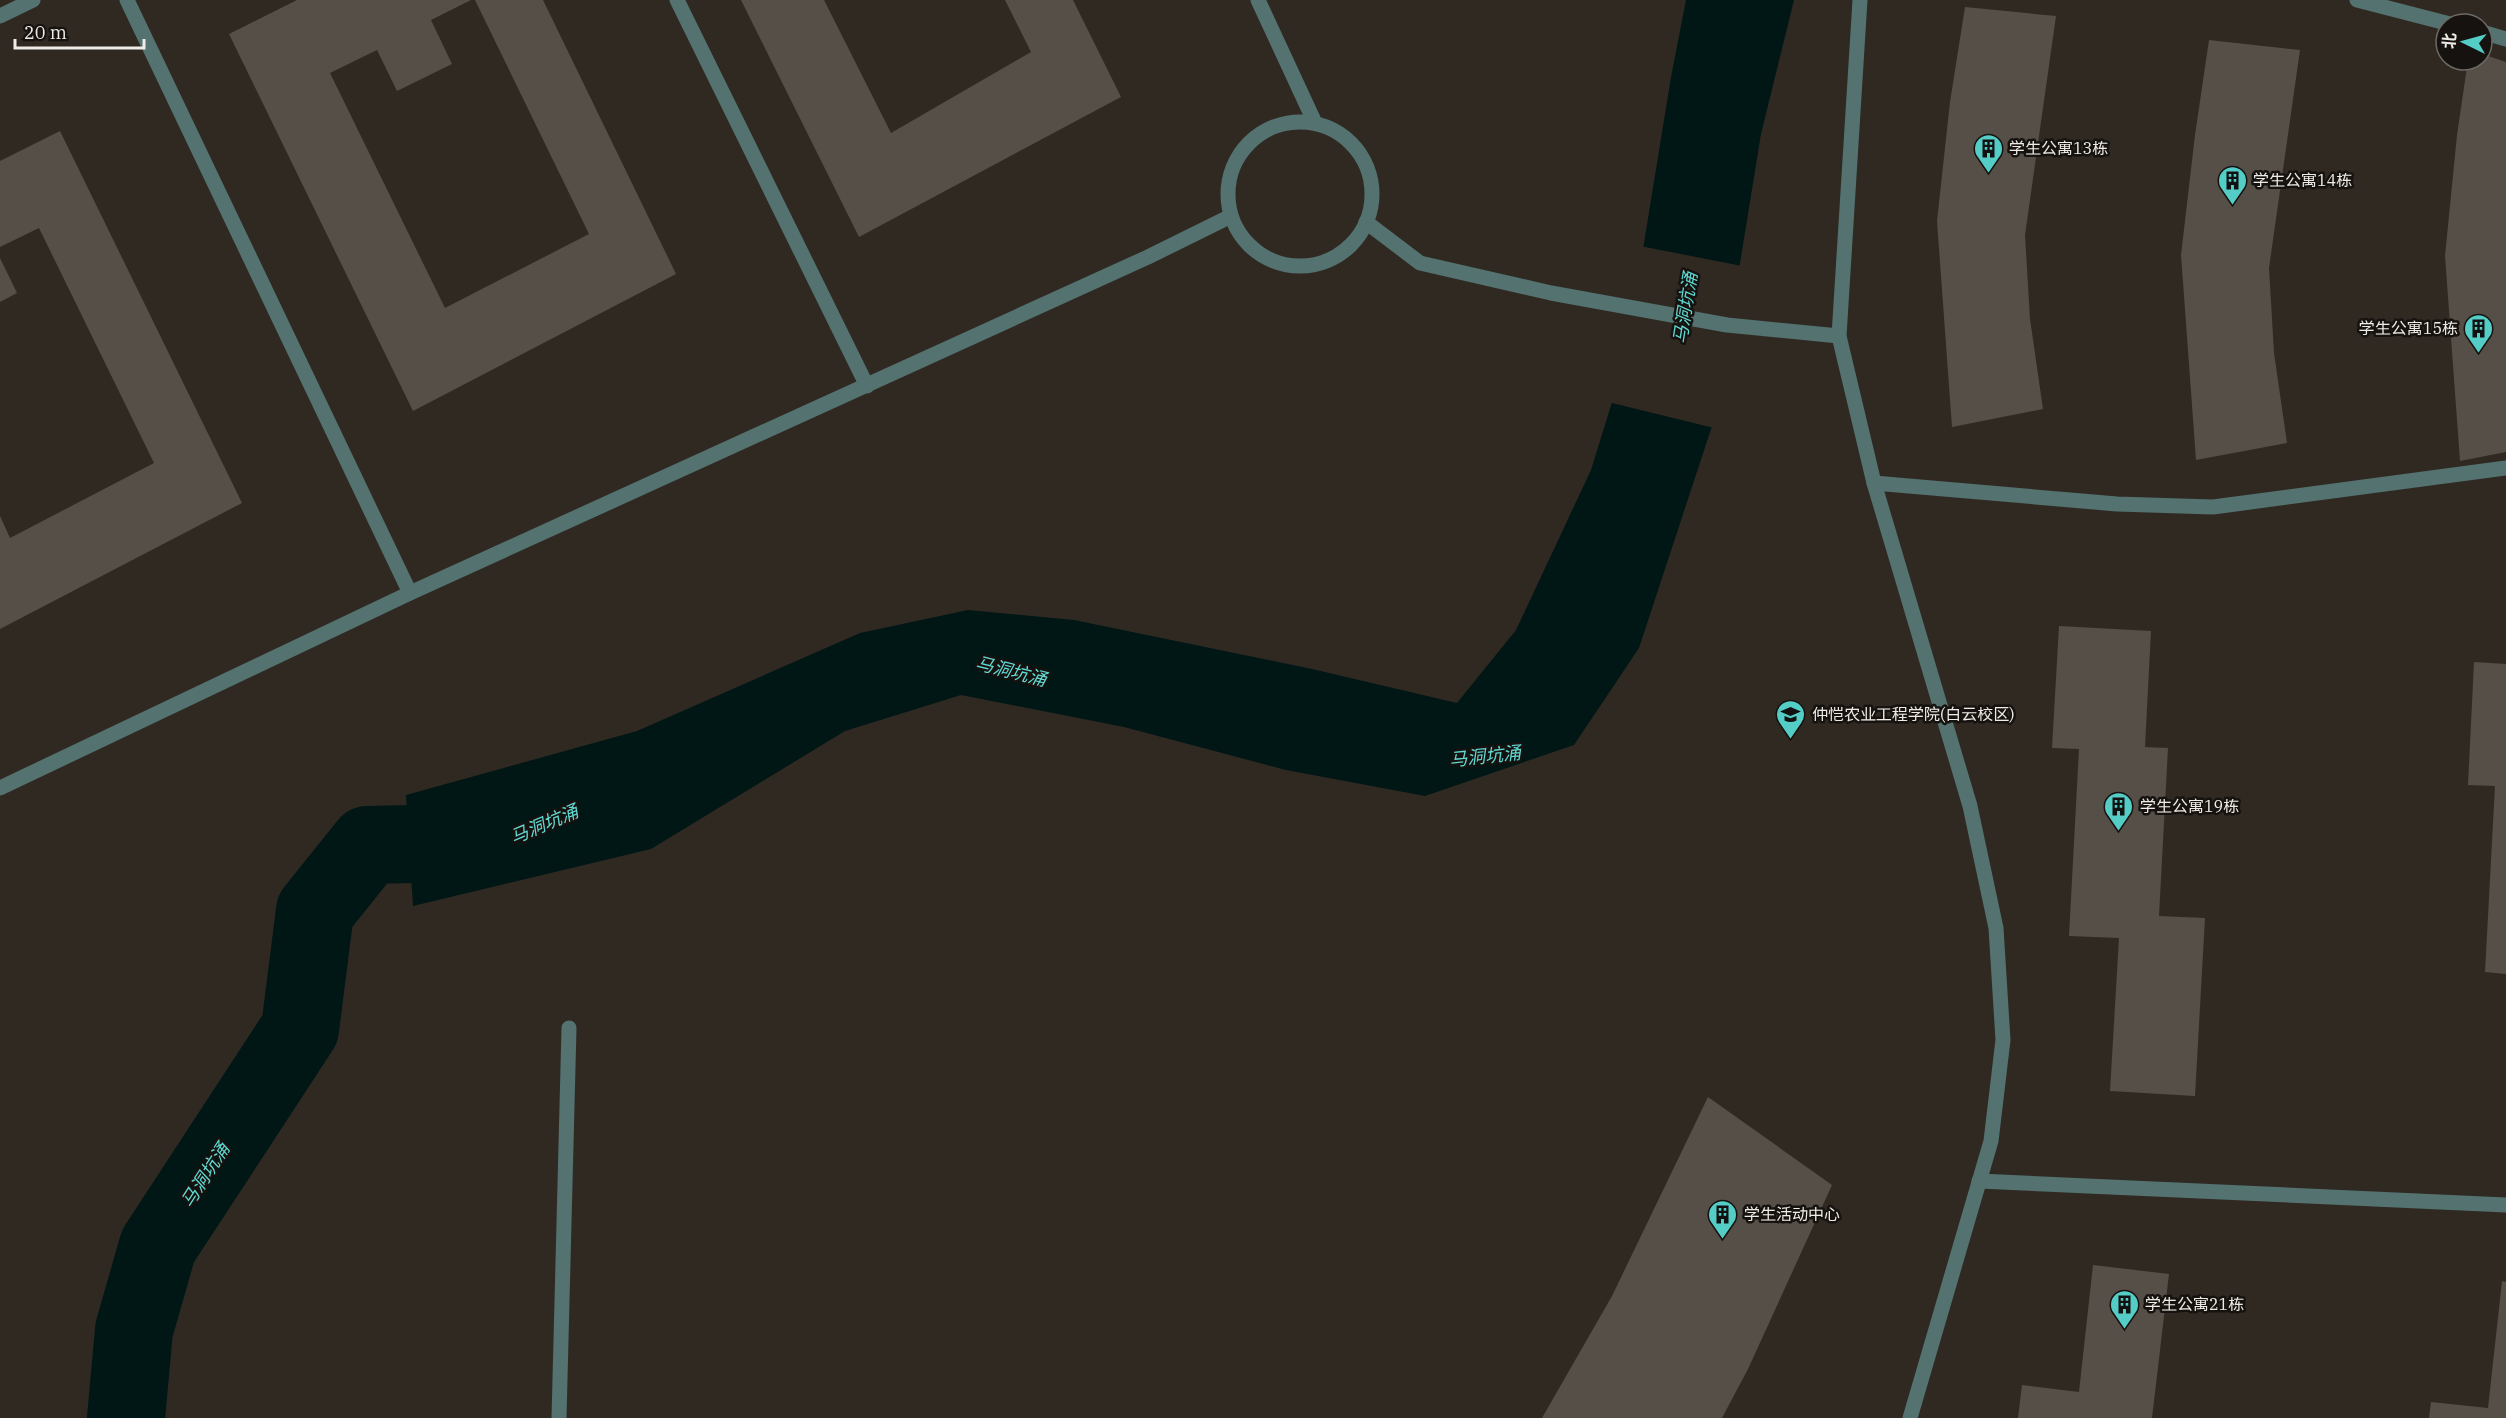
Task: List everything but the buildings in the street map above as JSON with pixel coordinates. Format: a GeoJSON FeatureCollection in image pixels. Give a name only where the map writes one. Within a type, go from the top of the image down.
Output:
{"type":"FeatureCollection","features":[{"type":"Feature","properties":{"kind":"street"},"geometry":{"type":"LineString","coordinates":[[0,16],[33,0]]}},
{"type":"Feature","properties":{"kind":"street"},"geometry":{"type":"LineString","coordinates":[[127,0],[410,593]]}},
{"type":"Feature","properties":{"kind":"street"},"geometry":{"type":"LineString","coordinates":[[677,0],[867,386]]}},
{"type":"Feature","properties":{"kind":"street"},"geometry":{"type":"LineString","coordinates":[[1258,0],[1315,123]]}},
{"type":"Feature","properties":{"kind":"street"},"geometry":{"type":"LineString","coordinates":[[1860,0],[1839,336],[1874,483],[1970,806],[1996,928],[2003,1040],[1991,1141],[1910,1418]]}},
{"type":"Feature","properties":{"kind":"street"},"geometry":{"type":"LineString","coordinates":[[2357,0],[2434,20]]}},
{"type":"Feature","properties":{"kind":"street"},"geometry":{"type":"LineString","coordinates":[[1290,122],[1315,123],[1338,133],[1357,150],[1368,172],[1372,197],[1366,222],[1353,243],[1333,258],[1308,266],[1284,265],[1261,255],[1242,238],[1231,216],[1228,191],[1233,166],[1246,145],[1266,130],[1290,122]]}},
{"type":"Feature","properties":{"kind":"street"},"geometry":{"type":"LineString","coordinates":[[0,788],[410,593],[1148,257],[1231,216]]}},
{"type":"Feature","properties":{"kind":"street"},"geometry":{"type":"LineString","coordinates":[[1366,222],[1420,263],[1551,293],[1727,325],[1839,336]]}},
{"type":"Feature","properties":{"kind":"street"},"geometry":{"type":"LineString","coordinates":[[1874,483],[2117,504],[2213,507],[2506,468]]}},
{"type":"Feature","properties":{"kind":"street"},"geometry":{"type":"LineString","coordinates":[[560,1418],[569,1028]]}},
{"type":"Feature","properties":{"kind":"street"},"geometry":{"type":"LineString","coordinates":[[1979,1181],[2506,1205]]}},
{"type":"Feature","properties":{"kind":"water"},"geometry":{"type":"Polygon","coordinates":[[[1686,0],[1794,0],[1761,134],[1715,417],[1639,648],[1574,745],[1425,796],[1286,770],[1124,727],[961,695],[845,731],[651,849],[413,906],[406,795],[637,731],[860,633],[968,610],[1074,620],[1312,669],[1457,703],[1516,630],[1591,470],[1625,360],[1671,77],[1686,0]]]}},
{"type":"Feature","properties":{"kind":"pier"},"geometry":{"type":"Polygon","coordinates":[[[1640,246],[1742,266],[1714,428],[1608,402],[1622,359],[1640,246]]]}},
{"type":"Feature","properties":{"kind":"waterway","name":"马洞坑涌"},"geometry":{"type":"LineString","coordinates":[[126,1418],[134,1330],[158,1246],[300,1029],[315,911],[368,845],[501,842],[517,835]]}},
{"type":"Feature","properties":{"kind":"place","name":"学生公寓13栋"},"geometry":{"type":"Point","coordinates":[1988,174]}},
{"type":"Feature","properties":{"kind":"place","name":"学生公寓14栋"},"geometry":{"type":"Point","coordinates":[2232,206]}},
{"type":"Feature","properties":{"kind":"place","name":"学生公寓15栋"},"geometry":{"type":"Point","coordinates":[2479,354]}},
{"type":"Feature","properties":{"kind":"place","name":"仲恺农业工程学院(白云校区)"},"geometry":{"type":"Point","coordinates":[1791,740]}},
{"type":"Feature","properties":{"kind":"place","name":"学生公寓19栋"},"geometry":{"type":"Point","coordinates":[2119,832]}},
{"type":"Feature","properties":{"kind":"place","name":"学生活动中心"},"geometry":{"type":"Point","coordinates":[1723,1240]}},
{"type":"Feature","properties":{"kind":"place","name":"学生公寓21栋"},"geometry":{"type":"Point","coordinates":[2124,1330]}}]}
